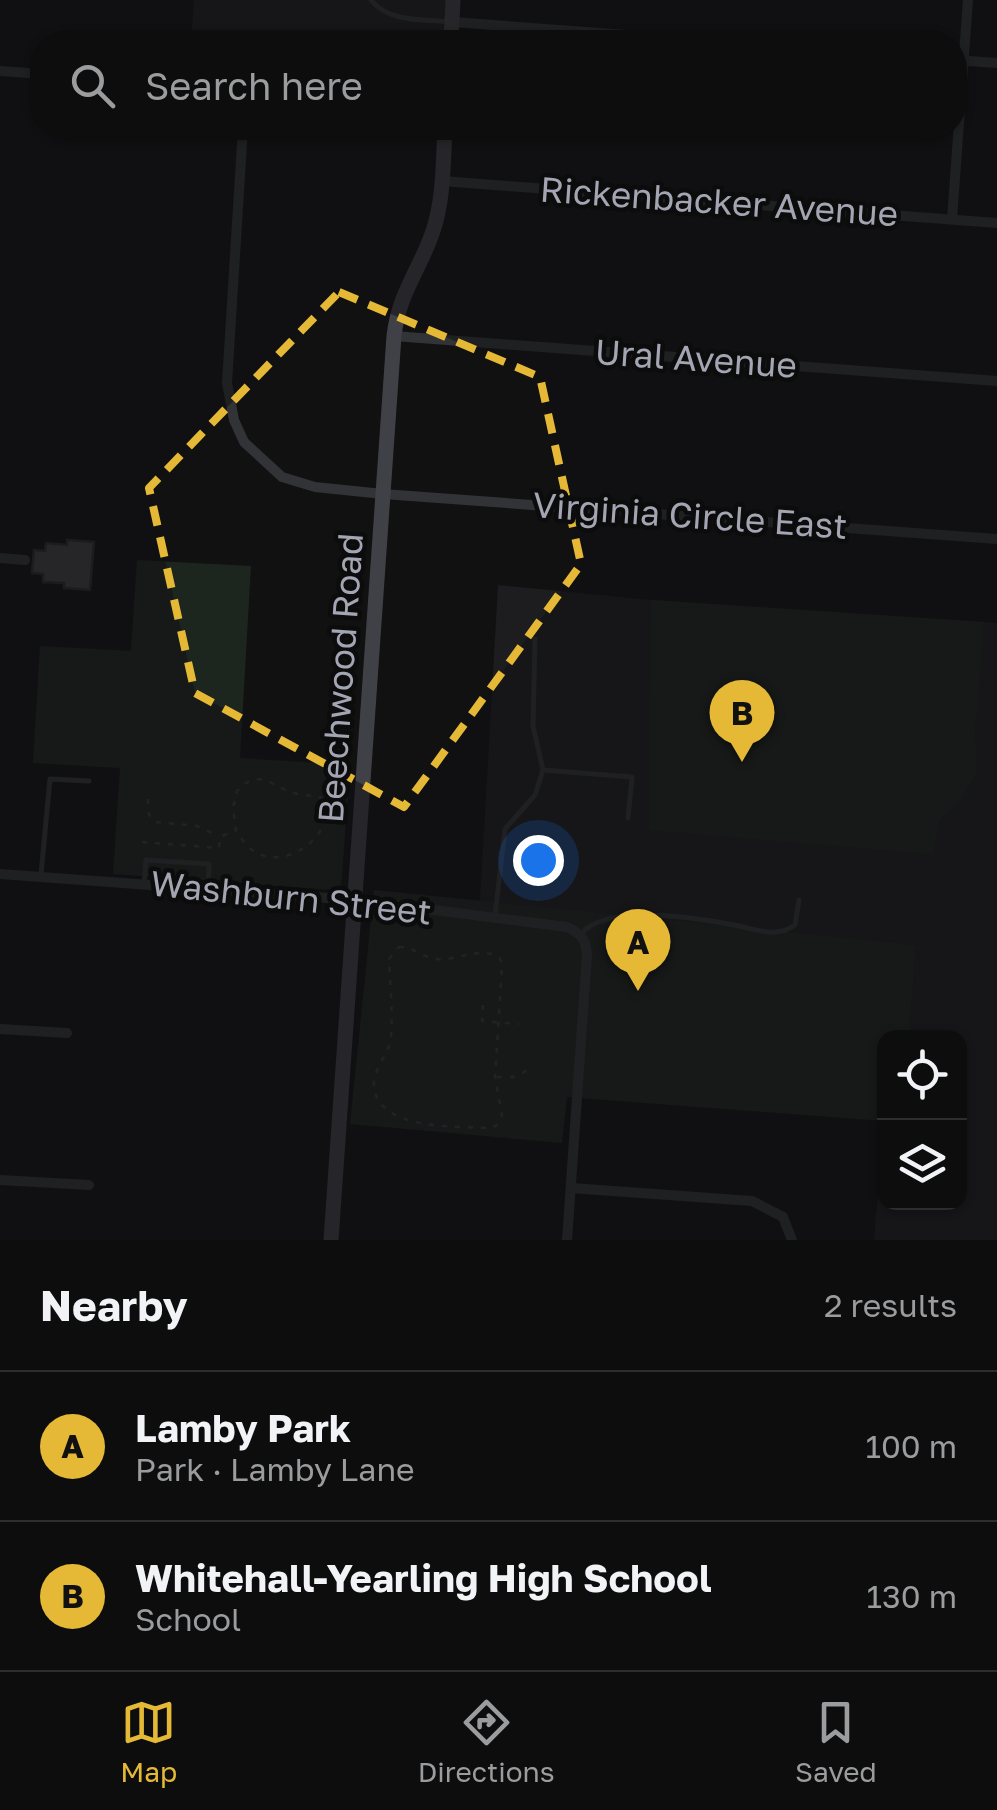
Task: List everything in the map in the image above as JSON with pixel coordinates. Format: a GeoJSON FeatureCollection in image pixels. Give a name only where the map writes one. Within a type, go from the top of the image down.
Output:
{"type":"FeatureCollection","features":[{"type":"Feature","properties":{"kind":"street"},"geometry":{"type":"LineString","coordinates":[[452,30],[454,0]]}},
{"type":"Feature","properties":{"kind":"street"},"geometry":{"type":"LineString","coordinates":[[964,30],[968,0]]}},
{"type":"Feature","properties":{"kind":"street"},"geometry":{"type":"LineString","coordinates":[[452,22],[560,30]]}},
{"type":"Feature","properties":{"kind":"street"},"geometry":{"type":"LineString","coordinates":[[967,61],[997,63]]}},
{"type":"Feature","properties":{"kind":"street"},"geometry":{"type":"LineString","coordinates":[[0,71],[30,73]]}},
{"type":"Feature","properties":{"kind":"street","name":"Virginia Circle East"},"geometry":{"type":"LineString","coordinates":[[243,140],[226,383],[234,420],[244,442],[282,476],[315,487],[383,494],[997,538]]}},
{"type":"Feature","properties":{"kind":"street","name":"Beechwood Road"},"geometry":{"type":"LineString","coordinates":[[330,1240],[394,336],[402,297],[433,232],[444,140]]}},
{"type":"Feature","properties":{"kind":"street"},"geometry":{"type":"LineString","coordinates":[[952,219],[955,140]]}},
{"type":"Feature","properties":{"kind":"street","name":"Rickenbacker Avenue"},"geometry":{"type":"LineString","coordinates":[[442,181],[997,223]]}},
{"type":"Feature","properties":{"kind":"street","name":"Ural Avenue"},"geometry":{"type":"LineString","coordinates":[[394,336],[997,382]]}},
{"type":"Feature","properties":{"kind":"street"},"geometry":{"type":"LineString","coordinates":[[0,558],[25,560]]}},
{"type":"Feature","properties":{"kind":"street","name":"Washburn Street"},"geometry":{"type":"LineString","coordinates":[[0,874],[356,900],[567,927],[581,934]]}},
{"type":"Feature","properties":{"kind":"street"},"geometry":{"type":"LineString","coordinates":[[567,1240],[587,955],[581,934]]}},
{"type":"Feature","properties":{"kind":"street"},"geometry":{"type":"LineString","coordinates":[[0,1029],[67,1033]]}},
{"type":"Feature","properties":{"kind":"street"},"geometry":{"type":"LineString","coordinates":[[0,1180],[89,1185]]}},
{"type":"Feature","properties":{"kind":"street"},"geometry":{"type":"LineString","coordinates":[[570,1188],[752,1201],[783,1217],[792,1240]]}},
{"type":"Feature","properties":{"kind":"lane"},"geometry":{"type":"LineString","coordinates":[[370,0],[379,10],[393,16],[452,22]]}},
{"type":"Feature","properties":{"kind":"lane"},"geometry":{"type":"LineString","coordinates":[[495,919],[505,829],[535,795],[543,770],[532,726],[535,639]]}},
{"type":"Feature","properties":{"kind":"lane"},"geometry":{"type":"LineString","coordinates":[[543,770],[632,778],[628,818]]}},
{"type":"Feature","properties":{"kind":"lane"},"geometry":{"type":"LineString","coordinates":[[41,877],[50,779],[89,780]]}},
{"type":"Feature","properties":{"kind":"lane"},"geometry":{"type":"LineString","coordinates":[[144,884],[146,860],[210,864],[208,888]]}},
{"type":"Feature","properties":{"kind":"lane"},"geometry":{"type":"LineString","coordinates":[[581,934],[588,925],[600,920],[628,916],[700,921],[779,933],[794,925],[799,900]]}},
{"type":"Feature","properties":{"kind":"path"},"geometry":{"type":"LineString","coordinates":[[256,778],[326,800],[327,818],[322,828],[308,847],[294,853],[261,854],[250,849],[236,830],[233,808],[237,790],[256,778]]}},
{"type":"Feature","properties":{"kind":"path"},"geometry":{"type":"LineString","coordinates":[[148,799],[149,815],[156,822],[197,826],[220,837],[236,830]]}},
{"type":"Feature","properties":{"kind":"path"},"geometry":{"type":"LineString","coordinates":[[142,842],[220,848],[220,837]]}},
{"type":"Feature","properties":{"kind":"path"},"geometry":{"type":"LineString","coordinates":[[406,946],[438,959],[483,952],[496,954],[502,966],[496,1077],[502,1114],[496,1126],[488,1128],[406,1122],[380,1100],[373,1084],[392,1037],[390,954],[406,946]]}},
{"type":"Feature","properties":{"kind":"path"},"geometry":{"type":"LineString","coordinates":[[483,1005],[482,1021],[519,1024]]}},
{"type":"Feature","properties":{"kind":"path"},"geometry":{"type":"LineString","coordinates":[[496,1077],[513,1077],[528,1070]]}},
{"type":"Feature","properties":{"kind":"highlighted area"},"geometry":{"type":"Polygon","coordinates":[[[339,292],[540,377],[581,564],[404,807],[195,693],[149,488],[339,292]]]}},
{"type":"Feature","properties":{"kind":"shaded area"},"geometry":{"type":"Polygon","coordinates":[[[194,0],[447,0],[445,30],[192,30],[194,0]]]}},
{"type":"Feature","properties":{"kind":"shaded area"},"geometry":{"type":"Polygon","coordinates":[[[137,560],[251,566],[240,758],[350,765],[341,888],[113,874],[120,768],[33,763],[40,646],[131,651],[137,560]]]}},
{"type":"Feature","properties":{"kind":"shaded area"},"geometry":{"type":"Polygon","coordinates":[[[498,585],[651,600],[997,623],[997,1240],[874,1240],[877,1205],[877,1210],[967,1210],[967,1030],[910,1030],[916,945],[480,901],[498,585]]]}},
{"type":"Feature","properties":{"kind":"shaded area"},"geometry":{"type":"Polygon","coordinates":[[[651,600],[984,622],[975,732],[977,772],[959,803],[939,820],[933,854],[649,830],[651,600]]]}},
{"type":"Feature","properties":{"kind":"shaded area"},"geometry":{"type":"Polygon","coordinates":[[[374,890],[916,945],[910,1030],[877,1030],[877,1120],[567,1097],[562,1143],[350,1124],[374,890]]]}},
{"type":"Feature","properties":{"kind":"building"},"geometry":{"type":"Polygon","coordinates":[[[67,540],[94,542],[90,590],[43,582],[43,574],[32,573],[34,550],[45,551],[46,543],[67,545],[67,540]]]}},
{"type":"Feature","properties":{"kind":"place","name":"Whitehall-Yearling High School"},"geometry":{"type":"Point","coordinates":[742,762]}},
{"type":"Feature","properties":{"kind":"place","name":"Lamby Park"},"geometry":{"type":"Point","coordinates":[638,991]}}]}
